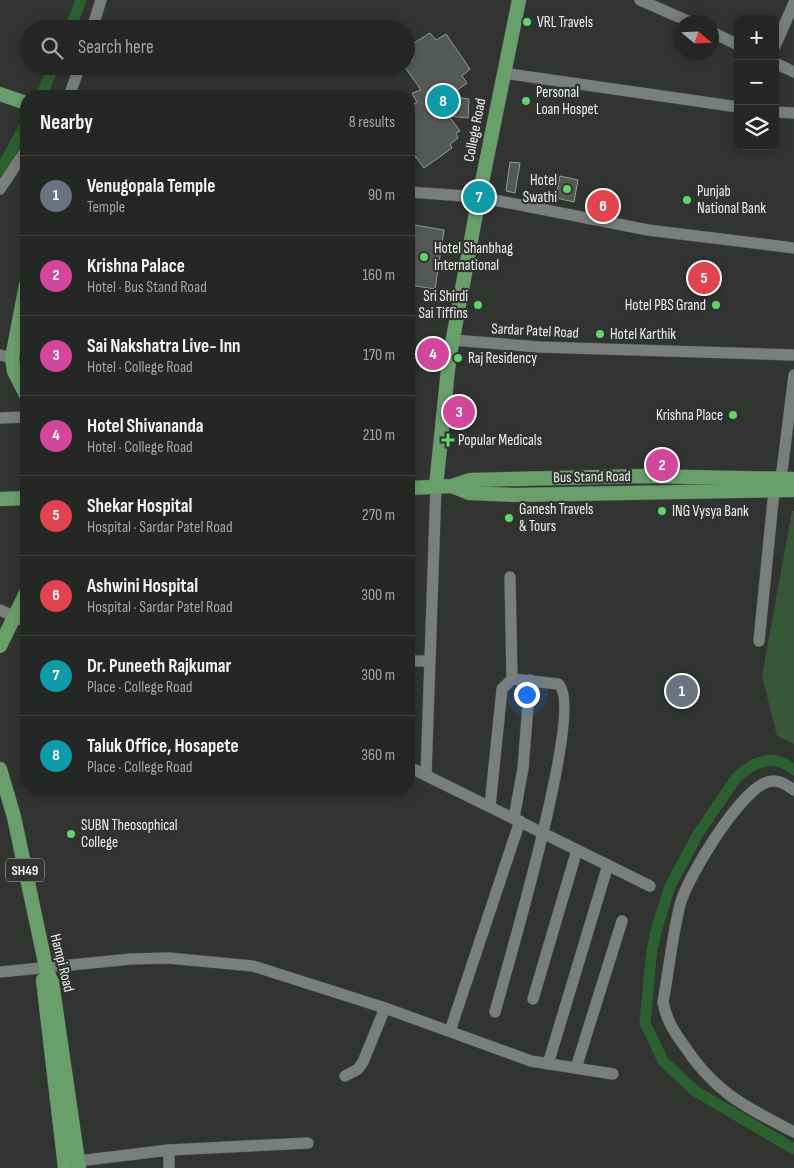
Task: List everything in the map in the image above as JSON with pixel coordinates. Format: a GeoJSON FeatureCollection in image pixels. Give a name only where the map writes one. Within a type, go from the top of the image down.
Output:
{"type":"FeatureCollection","features":[{"type":"Feature","properties":{"kind":"main road","name":"College Road"},"geometry":{"type":"LineString","coordinates":[[436,486],[453,340],[503,73],[519,0]]}},
{"type":"Feature","properties":{"kind":"main road"},"geometry":{"type":"LineString","coordinates":[[0,94],[20,101]]}},
{"type":"Feature","properties":{"kind":"main road"},"geometry":{"type":"LineString","coordinates":[[20,307],[6,356],[20,383]]}},
{"type":"Feature","properties":{"kind":"main road","name":"Bus Stand Road"},"geometry":{"type":"LineString","coordinates":[[415,488],[452,486],[469,493],[514,495],[783,483],[794,490]]}},
{"type":"Feature","properties":{"kind":"main road"},"geometry":{"type":"LineString","coordinates":[[0,499],[20,498]]}},
{"type":"Feature","properties":{"kind":"main road"},"geometry":{"type":"LineString","coordinates":[[0,646],[20,620]]}},
{"type":"Feature","properties":{"kind":"main road","name":"Hampi Road"},"geometry":{"type":"LineString","coordinates":[[0,769],[14,817],[46,969],[52,982],[78,1164]]}},
{"type":"Feature","properties":{"kind":"main road","name":"SH49"},"geometry":{"type":"LineString","coordinates":[[46,969],[43,981],[64,1168]]}},
{"type":"Feature","properties":{"kind":"street"},"geometry":{"type":"LineString","coordinates":[[95,20],[101,0]]}},
{"type":"Feature","properties":{"kind":"street"},"geometry":{"type":"LineString","coordinates":[[640,0],[658,4],[678,15]]}},
{"type":"Feature","properties":{"kind":"street"},"geometry":{"type":"LineString","coordinates":[[779,37],[794,3]]}},
{"type":"Feature","properties":{"kind":"street"},"geometry":{"type":"LineString","coordinates":[[719,36],[734,43]]}},
{"type":"Feature","properties":{"kind":"street"},"geometry":{"type":"LineString","coordinates":[[779,65],[794,72]]}},
{"type":"Feature","properties":{"kind":"street"},"geometry":{"type":"LineString","coordinates":[[503,73],[734,106]]}},
{"type":"Feature","properties":{"kind":"street"},"geometry":{"type":"LineString","coordinates":[[71,90],[77,75]]}},
{"type":"Feature","properties":{"kind":"street"},"geometry":{"type":"LineString","coordinates":[[779,112],[794,113]]}},
{"type":"Feature","properties":{"kind":"street"},"geometry":{"type":"LineString","coordinates":[[0,189],[20,159]]}},
{"type":"Feature","properties":{"kind":"street"},"geometry":{"type":"LineString","coordinates":[[415,192],[479,197],[648,230],[794,248]]}},
{"type":"Feature","properties":{"kind":"street","name":"Sardar Patel Road"},"geometry":{"type":"LineString","coordinates":[[453,340],[539,347],[794,355]]}},
{"type":"Feature","properties":{"kind":"street"},"geometry":{"type":"LineString","coordinates":[[759,641],[783,483],[794,375]]}},
{"type":"Feature","properties":{"kind":"street"},"geometry":{"type":"LineString","coordinates":[[0,418],[20,417]]}},
{"type":"Feature","properties":{"kind":"street"},"geometry":{"type":"LineString","coordinates":[[426,775],[436,486]]}},
{"type":"Feature","properties":{"kind":"street"},"geometry":{"type":"LineString","coordinates":[[510,576],[512,679]]}},
{"type":"Feature","properties":{"kind":"street"},"geometry":{"type":"LineString","coordinates":[[0,610],[20,620]]}},
{"type":"Feature","properties":{"kind":"street"},"geometry":{"type":"LineString","coordinates":[[415,661],[430,661]]}},
{"type":"Feature","properties":{"kind":"street"},"geometry":{"type":"LineString","coordinates":[[490,806],[500,698],[504,685],[512,679],[554,682],[562,687],[564,692],[562,744],[543,832],[495,1012]]}},
{"type":"Feature","properties":{"kind":"street"},"geometry":{"type":"LineString","coordinates":[[450,1031],[517,820],[524,768],[530,680]]}},
{"type":"Feature","properties":{"kind":"street"},"geometry":{"type":"LineString","coordinates":[[415,770],[650,886]]}},
{"type":"Feature","properties":{"kind":"street"},"geometry":{"type":"LineString","coordinates":[[794,790],[778,781],[762,784],[734,812],[700,860],[685,889],[680,905],[664,1002],[666,1015],[671,1027],[690,1056],[714,1085],[737,1102],[794,1132]]}},
{"type":"Feature","properties":{"kind":"street"},"geometry":{"type":"LineString","coordinates":[[533,998],[577,850]]}},
{"type":"Feature","properties":{"kind":"street"},"geometry":{"type":"LineString","coordinates":[[548,1064],[608,865]]}},
{"type":"Feature","properties":{"kind":"street"},"geometry":{"type":"LineString","coordinates":[[576,1068],[622,921]]}},
{"type":"Feature","properties":{"kind":"street"},"geometry":{"type":"LineString","coordinates":[[0,972],[46,969],[131,959],[226,962],[253,966],[385,1008],[531,1061],[613,1074]]}},
{"type":"Feature","properties":{"kind":"street"},"geometry":{"type":"LineString","coordinates":[[345,1076],[358,1069],[363,1062],[385,1008]]}},
{"type":"Feature","properties":{"kind":"street"},"geometry":{"type":"LineString","coordinates":[[78,1164],[169,1150],[308,1143]]}},
{"type":"Feature","properties":{"kind":"street"},"geometry":{"type":"LineString","coordinates":[[169,1150],[169,1168]]}},
{"type":"Feature","properties":{"kind":"green space"},"geometry":{"type":"Polygon","coordinates":[[[792,511],[794,511],[794,744],[777,736],[762,676],[792,511]]]}},
{"type":"Feature","properties":{"kind":"building"},"geometry":{"type":"Polygon","coordinates":[[[430,33],[436,40],[446,34],[470,69],[462,76],[467,83],[449,96],[469,99],[468,118],[449,116],[460,131],[456,133],[458,138],[450,144],[452,148],[424,168],[415,158],[415,104],[417,102],[415,92],[421,90],[410,75],[415,75],[415,42],[430,33]]]}},
{"type":"Feature","properties":{"kind":"building"},"geometry":{"type":"Polygon","coordinates":[[[510,162],[520,163],[515,193],[506,191],[510,162]]]}},
{"type":"Feature","properties":{"kind":"building","name":"Hotel Swathi"},"geometry":{"type":"Polygon","coordinates":[[[560,176],[578,180],[574,202],[556,198],[560,176]]]}},
{"type":"Feature","properties":{"kind":"building","name":"Hotel Shanbhag International"},"geometry":{"type":"Polygon","coordinates":[[[415,225],[444,230],[435,289],[415,286],[415,225]]]}},
{"type":"Feature","properties":{"kind":"waterway"},"geometry":{"type":"LineString","coordinates":[[73,20],[81,0]]}},
{"type":"Feature","properties":{"kind":"waterway"},"geometry":{"type":"LineString","coordinates":[[44,90],[50,75]]}},
{"type":"Feature","properties":{"kind":"waterway"},"geometry":{"type":"LineString","coordinates":[[0,171],[20,135]]}},
{"type":"Feature","properties":{"kind":"waterway"},"geometry":{"type":"LineString","coordinates":[[794,770],[787,765],[772,761],[764,761],[750,767],[736,778],[698,834],[670,886],[656,931],[651,957],[645,1023],[663,1061],[695,1091],[794,1149]]}},
{"type":"Feature","properties":{"kind":"place","name":"VRL Travels"},"geometry":{"type":"Point","coordinates":[527,22]}},
{"type":"Feature","properties":{"kind":"place","name":"Taluk Office, Hosapete"},"geometry":{"type":"Point","coordinates":[443,101]}},
{"type":"Feature","properties":{"kind":"place","name":"Personal Loan Hospet"},"geometry":{"type":"Point","coordinates":[526,101]}},
{"type":"Feature","properties":{"kind":"place","name":"Hotel Swathi"},"geometry":{"type":"Point","coordinates":[567,189]}},
{"type":"Feature","properties":{"kind":"place","name":"Dr. Puneeth Rajkumar"},"geometry":{"type":"Point","coordinates":[479,197]}},
{"type":"Feature","properties":{"kind":"place","name":"Punjab National Bank"},"geometry":{"type":"Point","coordinates":[687,200]}},
{"type":"Feature","properties":{"kind":"place","name":"Ashwini Hospital"},"geometry":{"type":"Point","coordinates":[603,206]}},
{"type":"Feature","properties":{"kind":"place","name":"Hotel Shanbhag International"},"geometry":{"type":"Point","coordinates":[424,257]}},
{"type":"Feature","properties":{"kind":"place","name":"Shekar Hospital"},"geometry":{"type":"Point","coordinates":[704,278]}},
{"type":"Feature","properties":{"kind":"place","name":"Sri Shirdi Sai Tiffins"},"geometry":{"type":"Point","coordinates":[478,305]}},
{"type":"Feature","properties":{"kind":"place","name":"Hotel PBS Grand"},"geometry":{"type":"Point","coordinates":[716,305]}},
{"type":"Feature","properties":{"kind":"place","name":"Hotel Karthik"},"geometry":{"type":"Point","coordinates":[600,334]}},
{"type":"Feature","properties":{"kind":"place","name":"Hotel Shivananda"},"geometry":{"type":"Point","coordinates":[433,354]}},
{"type":"Feature","properties":{"kind":"place","name":"Raj Residency"},"geometry":{"type":"Point","coordinates":[458,358]}},
{"type":"Feature","properties":{"kind":"place","name":"Sai Nakshatra Live- Inn"},"geometry":{"type":"Point","coordinates":[459,412]}},
{"type":"Feature","properties":{"kind":"place","name":"Krishna Place"},"geometry":{"type":"Point","coordinates":[733,415]}},
{"type":"Feature","properties":{"kind":"place","name":"Popular Medicals"},"geometry":{"type":"Point","coordinates":[448,440]}},
{"type":"Feature","properties":{"kind":"place","name":"Krishna Palace"},"geometry":{"type":"Point","coordinates":[662,465]}},
{"type":"Feature","properties":{"kind":"place","name":"ING Vysya Bank"},"geometry":{"type":"Point","coordinates":[662,511]}},
{"type":"Feature","properties":{"kind":"place","name":"Ganesh Travels & Tours"},"geometry":{"type":"Point","coordinates":[509,518]}},
{"type":"Feature","properties":{"kind":"place","name":"Venugopala Temple"},"geometry":{"type":"Point","coordinates":[682,691]}},
{"type":"Feature","properties":{"kind":"place","name":"SUBN Theosophical College"},"geometry":{"type":"Point","coordinates":[71,834]}}]}
